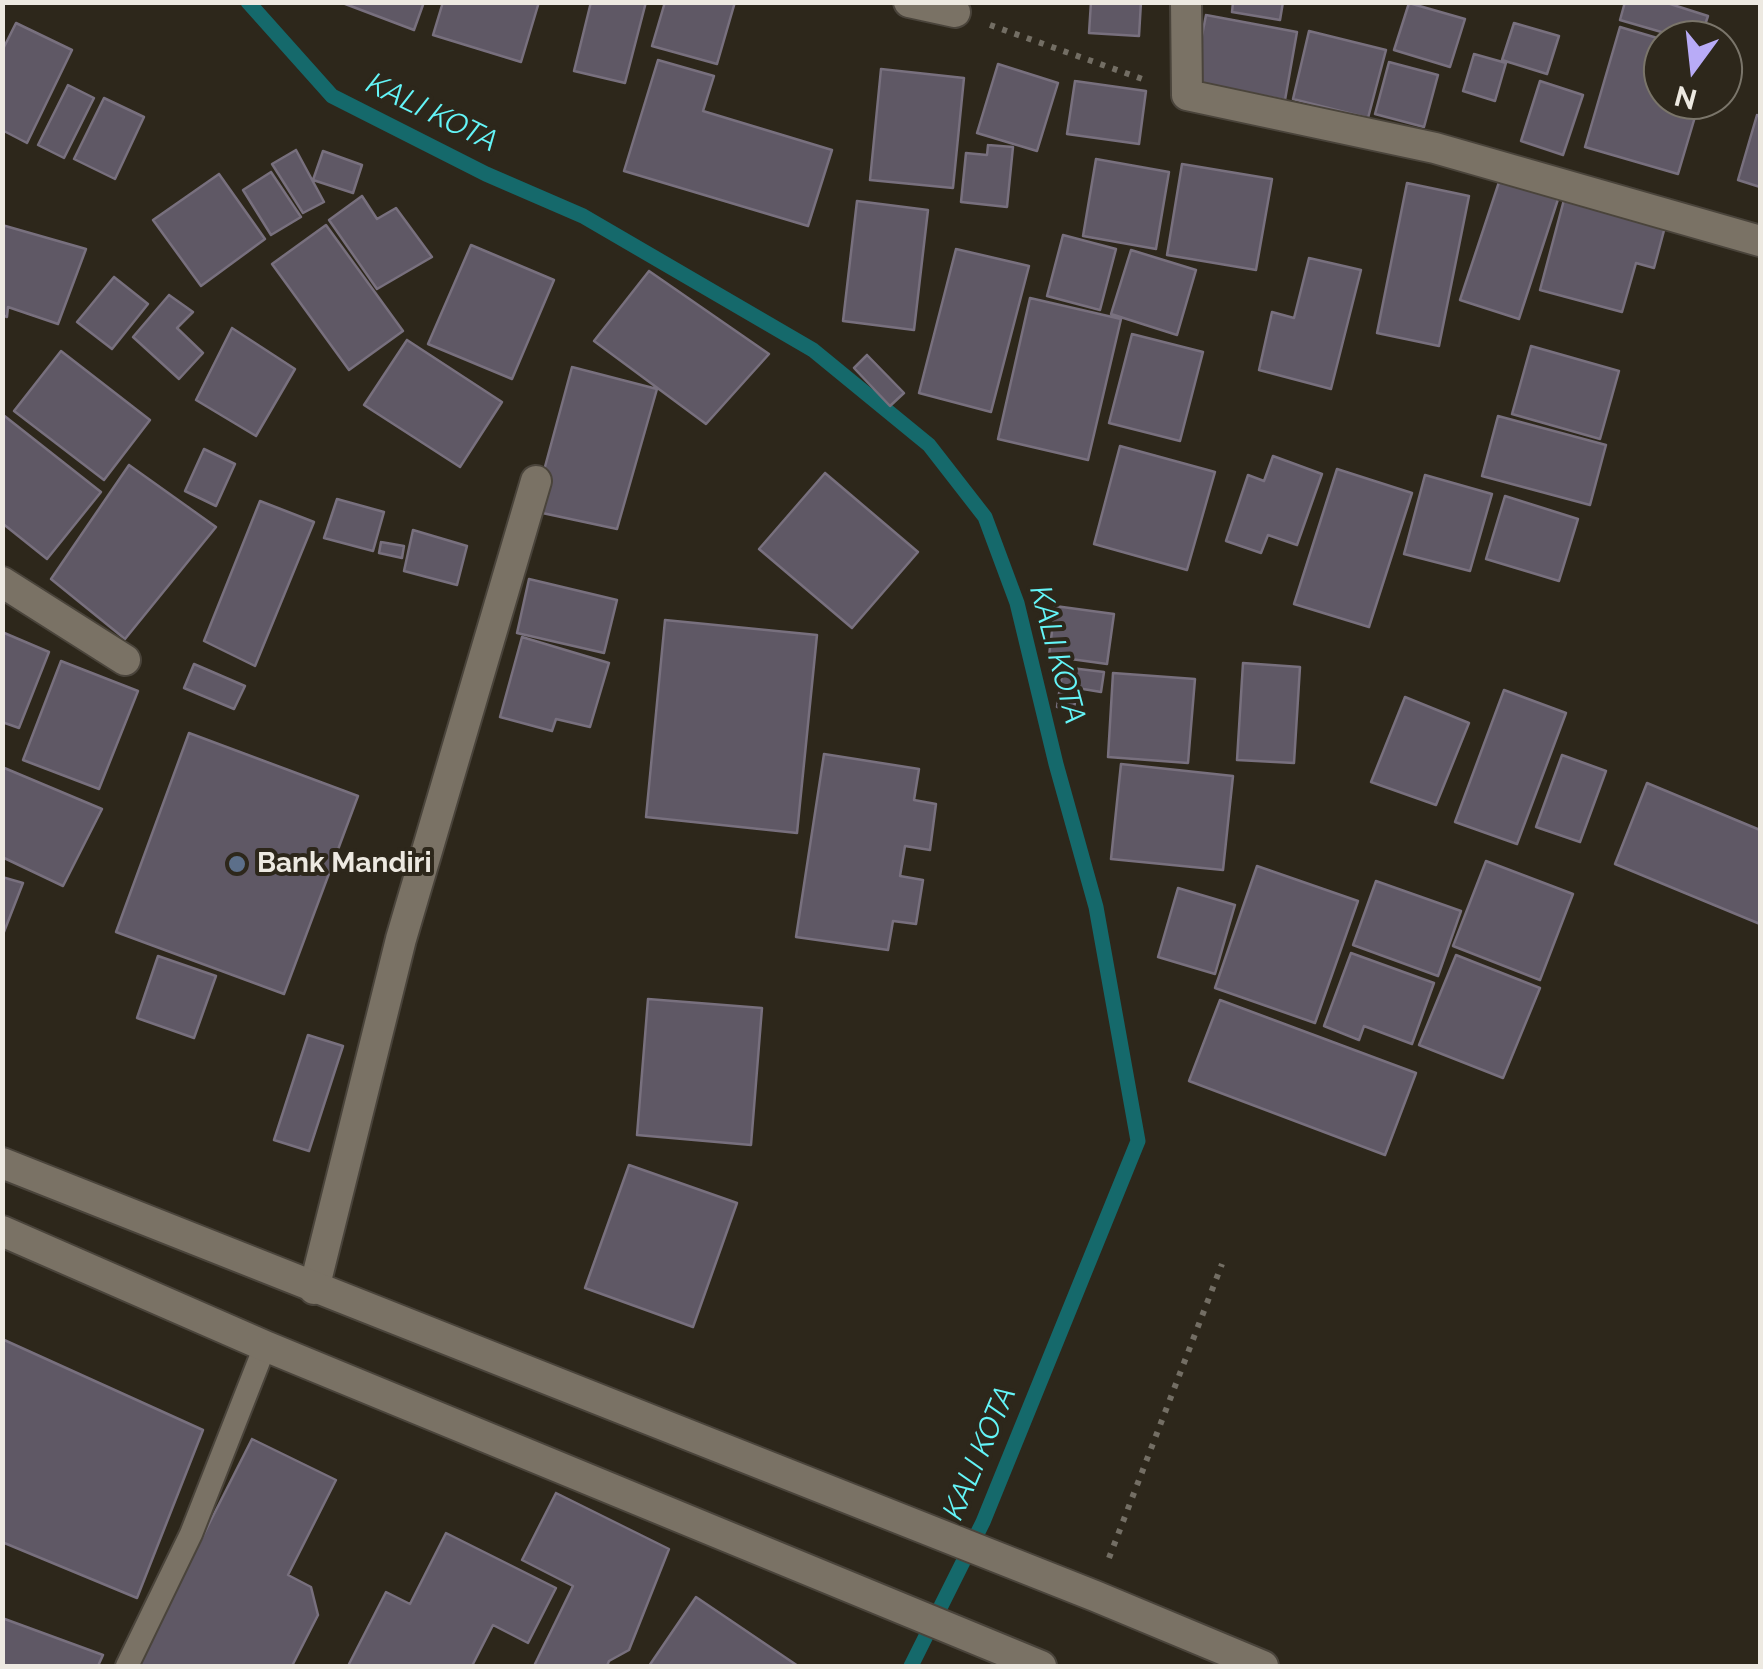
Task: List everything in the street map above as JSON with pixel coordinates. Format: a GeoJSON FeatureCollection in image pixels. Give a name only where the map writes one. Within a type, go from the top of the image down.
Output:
{"type":"FeatureCollection","features":[{"type":"Feature","properties":{"kind":"street"},"geometry":{"type":"LineString","coordinates":[[909,2],[955,12]]}},
{"type":"Feature","properties":{"kind":"street"},"geometry":{"type":"LineString","coordinates":[[1186,2],[1187,94],[1435,148],[1760,241]]}},
{"type":"Feature","properties":{"kind":"street"},"geometry":{"type":"LineString","coordinates":[[314,1289],[402,939],[536,480]]}},
{"type":"Feature","properties":{"kind":"street"},"geometry":{"type":"LineString","coordinates":[[2,582],[126,660]]}},
{"type":"Feature","properties":{"kind":"street"},"geometry":{"type":"LineString","coordinates":[[2,1163],[1263,1666]]}},
{"type":"Feature","properties":{"kind":"street"},"geometry":{"type":"LineString","coordinates":[[2,1231],[265,1346],[1041,1666]]}},
{"type":"Feature","properties":{"kind":"lane"},"geometry":{"type":"LineString","coordinates":[[127,1666],[191,1534],[265,1346]]}},
{"type":"Feature","properties":{"kind":"path"},"geometry":{"type":"LineString","coordinates":[[955,12],[1187,94]]}},
{"type":"Feature","properties":{"kind":"path"},"geometry":{"type":"LineString","coordinates":[[1094,1596],[1222,1264]]}},
{"type":"Feature","properties":{"kind":"building"},"geometry":{"type":"Polygon","coordinates":[[[340,2],[424,2],[414,30],[340,2]]]}},
{"type":"Feature","properties":{"kind":"building"},"geometry":{"type":"Polygon","coordinates":[[[443,2],[539,2],[521,62],[433,35],[443,2]]]}},
{"type":"Feature","properties":{"kind":"building"},"geometry":{"type":"Polygon","coordinates":[[[591,2],[646,2],[625,83],[574,71],[591,2]]]}},
{"type":"Feature","properties":{"kind":"building"},"geometry":{"type":"Polygon","coordinates":[[[665,2],[735,2],[717,64],[652,46],[665,2]]]}},
{"type":"Feature","properties":{"kind":"building"},"geometry":{"type":"Polygon","coordinates":[[[1091,2],[1141,2],[1139,36],[1089,33],[1091,2]]]}},
{"type":"Feature","properties":{"kind":"building"},"geometry":{"type":"Polygon","coordinates":[[[1233,2],[1283,2],[1280,20],[1232,12],[1233,2]]]}},
{"type":"Feature","properties":{"kind":"building"},"geometry":{"type":"Polygon","coordinates":[[[1625,2],[1664,2],[1708,16],[1707,20],[1643,20],[1643,27],[1620,20],[1625,2]]]}},
{"type":"Feature","properties":{"kind":"building"},"geometry":{"type":"Polygon","coordinates":[[[1409,3],[1465,19],[1450,67],[1394,50],[1409,3]]]}},
{"type":"Feature","properties":{"kind":"building"},"geometry":{"type":"Polygon","coordinates":[[[1206,15],[1297,32],[1285,100],[1193,82],[1206,15]]]}},
{"type":"Feature","properties":{"kind":"building"},"geometry":{"type":"Polygon","coordinates":[[[16,23],[72,50],[27,143],[2,130],[2,51],[16,23]]]}},
{"type":"Feature","properties":{"kind":"building"},"geometry":{"type":"Polygon","coordinates":[[[1514,23],[1559,36],[1547,74],[1502,60],[1514,23]]]}},
{"type":"Feature","properties":{"kind":"building"},"geometry":{"type":"Polygon","coordinates":[[[1620,27],[1643,34],[1643,120],[1694,120],[1678,174],[1585,147],[1620,27]]]}},
{"type":"Feature","properties":{"kind":"building"},"geometry":{"type":"Polygon","coordinates":[[[1309,31],[1386,50],[1368,118],[1293,99],[1309,31]]]}},
{"type":"Feature","properties":{"kind":"building"},"geometry":{"type":"Polygon","coordinates":[[[1474,54],[1506,63],[1495,101],[1463,91],[1474,54]]]}},
{"type":"Feature","properties":{"kind":"building"},"geometry":{"type":"Polygon","coordinates":[[[658,60],[714,76],[703,111],[832,150],[808,226],[624,171],[658,60]]]}},
{"type":"Feature","properties":{"kind":"building"},"geometry":{"type":"Polygon","coordinates":[[[1389,62],[1438,75],[1424,127],[1375,114],[1389,62]]]}},
{"type":"Feature","properties":{"kind":"building"},"geometry":{"type":"Polygon","coordinates":[[[998,64],[1058,83],[1037,151],[977,133],[998,64]]]}},
{"type":"Feature","properties":{"kind":"building"},"geometry":{"type":"Polygon","coordinates":[[[881,69],[964,78],[953,188],[870,180],[881,69]]]}},
{"type":"Feature","properties":{"kind":"building"},"geometry":{"type":"Polygon","coordinates":[[[1075,81],[1146,91],[1139,144],[1067,134],[1075,81]]]}},
{"type":"Feature","properties":{"kind":"building"},"geometry":{"type":"Polygon","coordinates":[[[1540,81],[1583,95],[1563,155],[1521,141],[1540,81]]]}},
{"type":"Feature","properties":{"kind":"building"},"geometry":{"type":"Polygon","coordinates":[[[68,85],[94,98],[64,158],[38,145],[68,85]]]}},
{"type":"Feature","properties":{"kind":"building"},"geometry":{"type":"Polygon","coordinates":[[[104,98],[144,117],[115,179],[74,159],[104,98]]]}},
{"type":"Feature","properties":{"kind":"building"},"geometry":{"type":"Polygon","coordinates":[[[1757,115],[1760,117],[1760,187],[1738,180],[1757,115]]]}},
{"type":"Feature","properties":{"kind":"building"},"geometry":{"type":"Polygon","coordinates":[[[988,145],[1013,147],[1007,207],[961,202],[966,153],[987,155],[988,145]]]}},
{"type":"Feature","properties":{"kind":"building"},"geometry":{"type":"Polygon","coordinates":[[[296,150],[324,202],[303,213],[272,164],[296,150]]]}},
{"type":"Feature","properties":{"kind":"building"},"geometry":{"type":"Polygon","coordinates":[[[323,151],[362,165],[353,193],[313,180],[323,151]]]}},
{"type":"Feature","properties":{"kind":"building"},"geometry":{"type":"Polygon","coordinates":[[[1096,159],[1169,172],[1156,249],[1083,236],[1096,159]]]}},
{"type":"Feature","properties":{"kind":"building"},"geometry":{"type":"Polygon","coordinates":[[[1182,164],[1272,179],[1256,270],[1167,255],[1182,164]]]}},
{"type":"Feature","properties":{"kind":"building"},"geometry":{"type":"Polygon","coordinates":[[[1504,167],[1562,187],[1519,319],[1460,300],[1504,167]]]}},
{"type":"Feature","properties":{"kind":"building"},"geometry":{"type":"Polygon","coordinates":[[[271,172],[301,217],[271,235],[243,190],[271,172]]]}},
{"type":"Feature","properties":{"kind":"building"},"geometry":{"type":"Polygon","coordinates":[[[219,174],[265,239],[201,286],[153,220],[219,174]]]}},
{"type":"Feature","properties":{"kind":"building"},"geometry":{"type":"Polygon","coordinates":[[[1407,183],[1469,196],[1439,346],[1377,333],[1407,183]]]}},
{"type":"Feature","properties":{"kind":"building"},"geometry":{"type":"Polygon","coordinates":[[[362,196],[377,219],[396,208],[432,257],[377,289],[329,220],[362,196]]]}},
{"type":"Feature","properties":{"kind":"building"},"geometry":{"type":"Polygon","coordinates":[[[1565,196],[1666,223],[1654,268],[1636,263],[1622,312],[1540,290],[1565,196]]]}},
{"type":"Feature","properties":{"kind":"building"},"geometry":{"type":"Polygon","coordinates":[[[857,201],[928,210],[914,330],[843,321],[857,201]]]}},
{"type":"Feature","properties":{"kind":"building"},"geometry":{"type":"Polygon","coordinates":[[[2,225],[86,249],[58,324],[8,307],[7,317],[2,315],[2,225]]]}},
{"type":"Feature","properties":{"kind":"building"},"geometry":{"type":"Polygon","coordinates":[[[326,225],[403,331],[349,370],[272,264],[326,225]]]}},
{"type":"Feature","properties":{"kind":"building"},"geometry":{"type":"Polygon","coordinates":[[[1063,235],[1116,249],[1100,310],[1047,296],[1063,235]]]}},
{"type":"Feature","properties":{"kind":"building"},"geometry":{"type":"Polygon","coordinates":[[[471,245],[554,280],[512,379],[428,344],[471,245]]]}},
{"type":"Feature","properties":{"kind":"building"},"geometry":{"type":"Polygon","coordinates":[[[956,249],[1029,266],[991,412],[919,393],[956,249]]]}},
{"type":"Feature","properties":{"kind":"building"},"geometry":{"type":"Polygon","coordinates":[[[1131,250],[1196,270],[1177,335],[1111,314],[1131,250]]]}},
{"type":"Feature","properties":{"kind":"building"},"geometry":{"type":"Polygon","coordinates":[[[1309,258],[1361,270],[1331,389],[1259,370],[1272,312],[1294,318],[1309,258]]]}},
{"type":"Feature","properties":{"kind":"building"},"geometry":{"type":"Polygon","coordinates":[[[649,271],[769,354],[706,424],[594,341],[649,271]]]}},
{"type":"Feature","properties":{"kind":"building"},"geometry":{"type":"Polygon","coordinates":[[[114,277],[148,304],[112,349],[77,322],[114,277]]]}},
{"type":"Feature","properties":{"kind":"building"},"geometry":{"type":"Polygon","coordinates":[[[169,295],[193,312],[177,328],[203,353],[179,379],[133,337],[169,295]]]}},
{"type":"Feature","properties":{"kind":"building"},"geometry":{"type":"Polygon","coordinates":[[[1030,298],[1121,319],[1088,460],[998,439],[1030,298]]]}},
{"type":"Feature","properties":{"kind":"building"},"geometry":{"type":"Polygon","coordinates":[[[232,328],[295,369],[256,436],[196,400],[232,328]]]}},
{"type":"Feature","properties":{"kind":"building"},"geometry":{"type":"Polygon","coordinates":[[[1132,334],[1203,352],[1180,441],[1109,423],[1132,334]]]}},
{"type":"Feature","properties":{"kind":"building"},"geometry":{"type":"Polygon","coordinates":[[[407,340],[502,402],[460,467],[364,405],[407,340]]]}},
{"type":"Feature","properties":{"kind":"building"},"geometry":{"type":"Polygon","coordinates":[[[1531,346],[1619,371],[1600,439],[1512,414],[1531,346]]]}},
{"type":"Feature","properties":{"kind":"building"},"geometry":{"type":"Polygon","coordinates":[[[61,351],[150,420],[104,480],[14,411],[61,351]]]}},
{"type":"Feature","properties":{"kind":"building"},"geometry":{"type":"Polygon","coordinates":[[[867,355],[904,393],[890,406],[854,368],[867,355]]]}},
{"type":"Feature","properties":{"kind":"building"},"geometry":{"type":"Polygon","coordinates":[[[572,367],[657,389],[617,529],[533,511],[572,367]]]}},
{"type":"Feature","properties":{"kind":"building"},"geometry":{"type":"Polygon","coordinates":[[[2,414],[101,492],[47,559],[2,523],[2,414]]]}},
{"type":"Feature","properties":{"kind":"building"},"geometry":{"type":"Polygon","coordinates":[[[1498,416],[1606,445],[1590,505],[1482,476],[1498,416]]]}},
{"type":"Feature","properties":{"kind":"building"},"geometry":{"type":"Polygon","coordinates":[[[1120,446],[1215,472],[1187,570],[1094,544],[1120,446]]]}},
{"type":"Feature","properties":{"kind":"building"},"geometry":{"type":"Polygon","coordinates":[[[204,449],[235,464],[216,506],[185,491],[204,449]]]}},
{"type":"Feature","properties":{"kind":"building"},"geometry":{"type":"Polygon","coordinates":[[[1273,456],[1322,474],[1297,545],[1268,535],[1261,553],[1226,541],[1248,475],[1264,481],[1273,456]]]}},
{"type":"Feature","properties":{"kind":"building"},"geometry":{"type":"Polygon","coordinates":[[[129,465],[216,527],[125,639],[51,579],[129,465]]]}},
{"type":"Feature","properties":{"kind":"building"},"geometry":{"type":"Polygon","coordinates":[[[1337,469],[1412,493],[1369,627],[1294,604],[1337,469]]]}},
{"type":"Feature","properties":{"kind":"building"},"geometry":{"type":"Polygon","coordinates":[[[825,473],[918,552],[852,628],[759,549],[825,473]]]}},
{"type":"Feature","properties":{"kind":"building"},"geometry":{"type":"Polygon","coordinates":[[[1425,475],[1492,494],[1470,571],[1404,554],[1425,475]]]}},
{"type":"Feature","properties":{"kind":"building"},"geometry":{"type":"Polygon","coordinates":[[[1505,496],[1578,519],[1559,581],[1486,559],[1505,496]]]}},
{"type":"Feature","properties":{"kind":"building"},"geometry":{"type":"Polygon","coordinates":[[[337,499],[384,512],[373,551],[324,538],[337,499]]]}},
{"type":"Feature","properties":{"kind":"building"},"geometry":{"type":"Polygon","coordinates":[[[260,501],[314,522],[255,666],[204,641],[260,501]]]}},
{"type":"Feature","properties":{"kind":"building"},"geometry":{"type":"Polygon","coordinates":[[[413,530],[467,546],[457,585],[404,571],[413,530]]]}},
{"type":"Feature","properties":{"kind":"building"},"geometry":{"type":"Polygon","coordinates":[[[381,542],[404,546],[402,558],[379,553],[381,542]]]}},
{"type":"Feature","properties":{"kind":"building"},"geometry":{"type":"Polygon","coordinates":[[[529,579],[617,600],[604,653],[517,633],[529,579]]]}},
{"type":"Feature","properties":{"kind":"building"},"geometry":{"type":"Polygon","coordinates":[[[1055,606],[1114,614],[1107,664],[1049,656],[1055,606]]]}},
{"type":"Feature","properties":{"kind":"building"},"geometry":{"type":"Polygon","coordinates":[[[665,620],[817,635],[797,833],[646,817],[665,620]]]}},
{"type":"Feature","properties":{"kind":"building"},"geometry":{"type":"Polygon","coordinates":[[[2,632],[49,652],[19,728],[2,722],[2,632]]]}},
{"type":"Feature","properties":{"kind":"building"},"geometry":{"type":"Polygon","coordinates":[[[522,637],[609,663],[590,727],[556,719],[552,731],[500,717],[522,637]]]}},
{"type":"Feature","properties":{"kind":"building"},"geometry":{"type":"Polygon","coordinates":[[[61,661],[138,691],[99,789],[23,760],[61,661]]]}},
{"type":"Feature","properties":{"kind":"building"},"geometry":{"type":"Polygon","coordinates":[[[1243,663],[1300,667],[1294,763],[1237,760],[1243,663]]]}},
{"type":"Feature","properties":{"kind":"building"},"geometry":{"type":"Polygon","coordinates":[[[194,664],[245,686],[234,709],[184,688],[194,664]]]}},
{"type":"Feature","properties":{"kind":"building"},"geometry":{"type":"Polygon","coordinates":[[[1063,667],[1104,672],[1101,692],[1077,688],[1074,709],[1057,707],[1063,667]]]}},
{"type":"Feature","properties":{"kind":"building"},"geometry":{"type":"Polygon","coordinates":[[[1113,673],[1195,679],[1188,763],[1108,757],[1113,673]]]}},
{"type":"Feature","properties":{"kind":"building"},"geometry":{"type":"Polygon","coordinates":[[[1504,690],[1566,713],[1517,844],[1455,822],[1504,690]]]}},
{"type":"Feature","properties":{"kind":"building"},"geometry":{"type":"Polygon","coordinates":[[[1405,697],[1469,723],[1436,805],[1371,782],[1405,697]]]}},
{"type":"Feature","properties":{"kind":"building","name":"Bank Mandiri"},"geometry":{"type":"Polygon","coordinates":[[[189,733],[358,796],[284,994],[116,932],[189,733]]]}},
{"type":"Feature","properties":{"kind":"building"},"geometry":{"type":"Polygon","coordinates":[[[824,754],[919,769],[914,800],[936,804],[930,850],[905,846],[900,876],[923,880],[916,924],[893,921],[888,950],[796,937],[824,754]]]}},
{"type":"Feature","properties":{"kind":"building"},"geometry":{"type":"Polygon","coordinates":[[[1562,755],[1606,771],[1580,842],[1536,827],[1562,755]]]}},
{"type":"Feature","properties":{"kind":"building"},"geometry":{"type":"Polygon","coordinates":[[[1121,764],[1233,776],[1223,870],[1111,859],[1121,764]]]}},
{"type":"Feature","properties":{"kind":"building"},"geometry":{"type":"Polygon","coordinates":[[[2,767],[102,809],[63,886],[2,857],[2,767]]]}},
{"type":"Feature","properties":{"kind":"building"},"geometry":{"type":"Polygon","coordinates":[[[1647,783],[1760,830],[1760,924],[1615,864],[1647,783]]]}},
{"type":"Feature","properties":{"kind":"building"},"geometry":{"type":"Polygon","coordinates":[[[1486,861],[1573,894],[1540,980],[1453,946],[1486,861]]]}},
{"type":"Feature","properties":{"kind":"building"},"geometry":{"type":"Polygon","coordinates":[[[1257,866],[1358,901],[1315,1023],[1215,988],[1257,866]]]}},
{"type":"Feature","properties":{"kind":"building"},"geometry":{"type":"Polygon","coordinates":[[[2,877],[23,883],[2,937],[2,877]]]}},
{"type":"Feature","properties":{"kind":"building"},"geometry":{"type":"Polygon","coordinates":[[[1376,881],[1461,911],[1438,976],[1353,945],[1376,881]]]}},
{"type":"Feature","properties":{"kind":"building"},"geometry":{"type":"Polygon","coordinates":[[[1178,888],[1235,905],[1215,974],[1158,957],[1178,888]]]}},
{"type":"Feature","properties":{"kind":"building"},"geometry":{"type":"Polygon","coordinates":[[[1351,953],[1434,983],[1412,1044],[1364,1026],[1359,1040],[1324,1026],[1351,953]]]}},
{"type":"Feature","properties":{"kind":"building"},"geometry":{"type":"Polygon","coordinates":[[[1456,955],[1540,988],[1503,1078],[1419,1045],[1456,955]]]}},
{"type":"Feature","properties":{"kind":"building"},"geometry":{"type":"Polygon","coordinates":[[[158,956],[216,976],[194,1038],[137,1018],[158,956]]]}},
{"type":"Feature","properties":{"kind":"building"},"geometry":{"type":"Polygon","coordinates":[[[648,999],[762,1008],[751,1145],[637,1135],[648,999]]]}},
{"type":"Feature","properties":{"kind":"building"},"geometry":{"type":"Polygon","coordinates":[[[1220,1000],[1416,1073],[1385,1155],[1189,1081],[1220,1000]]]}},
{"type":"Feature","properties":{"kind":"building"},"geometry":{"type":"Polygon","coordinates":[[[308,1035],[343,1046],[309,1151],[274,1140],[308,1035]]]}},
{"type":"Feature","properties":{"kind":"building"},"geometry":{"type":"Polygon","coordinates":[[[629,1165],[737,1203],[693,1327],[585,1288],[629,1165]]]}},
{"type":"Feature","properties":{"kind":"building"},"geometry":{"type":"Polygon","coordinates":[[[2,1339],[203,1430],[137,1598],[2,1542],[2,1339]]]}},
{"type":"Feature","properties":{"kind":"building"},"geometry":{"type":"Polygon","coordinates":[[[252,1439],[336,1480],[288,1575],[311,1587],[318,1615],[292,1666],[137,1666],[252,1439]]]}},
{"type":"Feature","properties":{"kind":"building"},"geometry":{"type":"Polygon","coordinates":[[[556,1493],[669,1549],[629,1650],[607,1666],[534,1666],[573,1586],[522,1560],[556,1493]]]}},
{"type":"Feature","properties":{"kind":"building"},"geometry":{"type":"Polygon","coordinates":[[[446,1533],[556,1588],[528,1643],[493,1625],[472,1666],[348,1666],[386,1592],[410,1604],[446,1533]]]}},
{"type":"Feature","properties":{"kind":"building"},"geometry":{"type":"Polygon","coordinates":[[[696,1597],[798,1666],[649,1666],[696,1597]]]}},
{"type":"Feature","properties":{"kind":"building"},"geometry":{"type":"Polygon","coordinates":[[[2,1618],[103,1655],[98,1666],[2,1666],[2,1618]]]}},
{"type":"Feature","properties":{"kind":"waterway","name":"KALI KOTA"},"geometry":{"type":"LineString","coordinates":[[248,2],[332,96],[486,174],[583,216],[813,350],[929,445],[985,517],[1017,603],[1096,907],[1138,1141],[983,1522],[911,1666]]}},
{"type":"Feature","properties":{"kind":"place","name":"Bank Mandiri"},"geometry":{"type":"Point","coordinates":[237,864]}}]}
